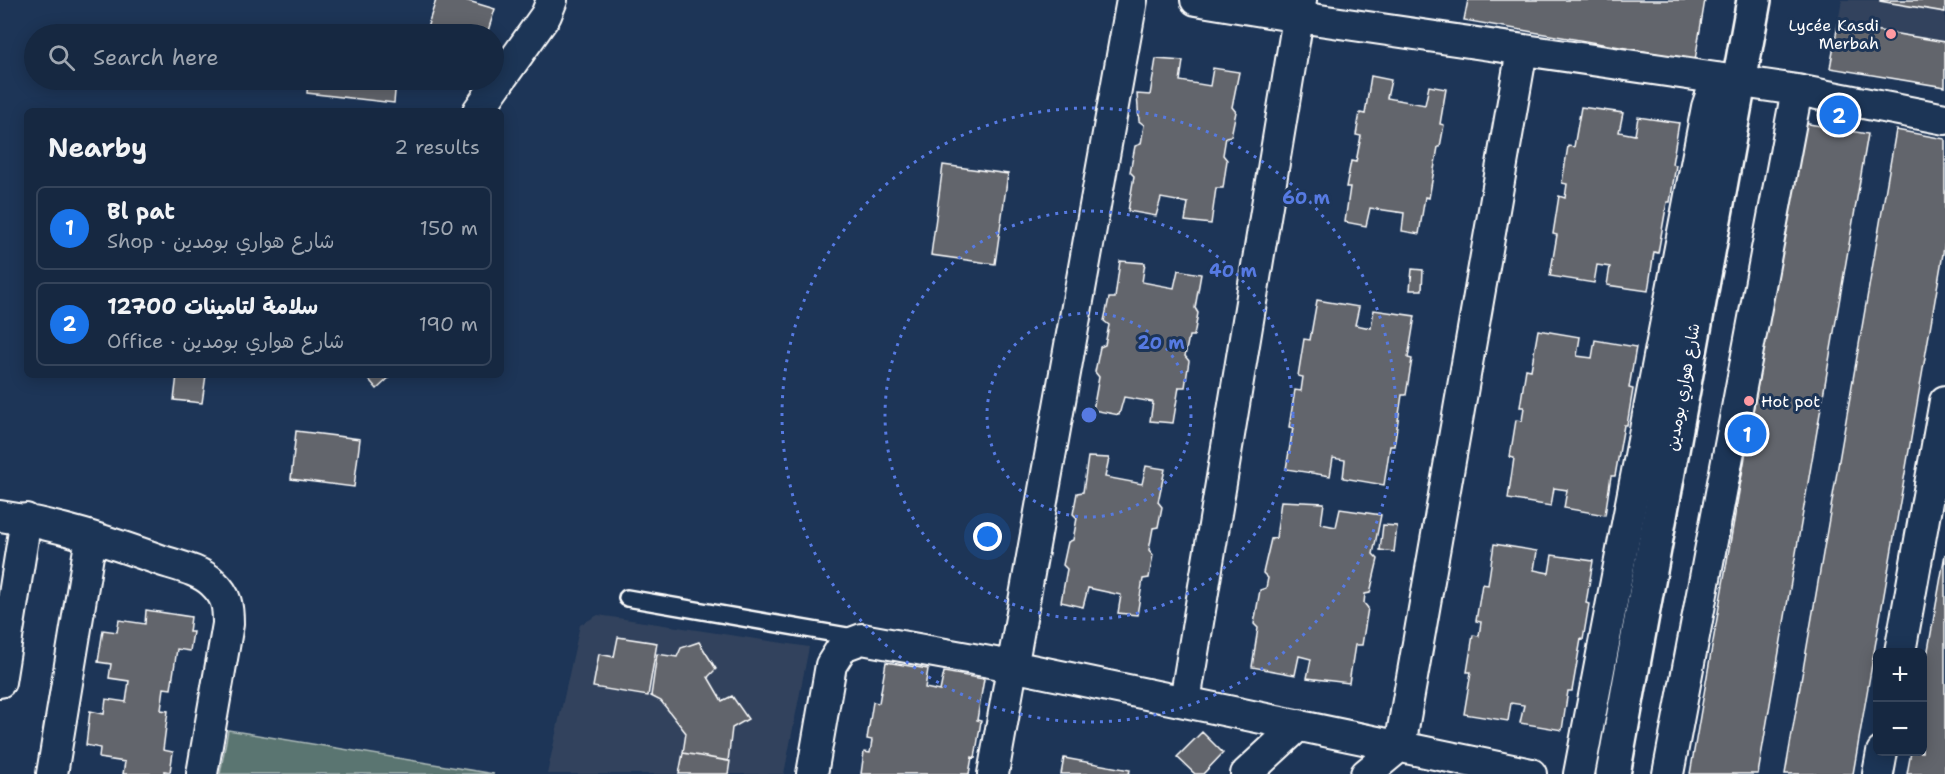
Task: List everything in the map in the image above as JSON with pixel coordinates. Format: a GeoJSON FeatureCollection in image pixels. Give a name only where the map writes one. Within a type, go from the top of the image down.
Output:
{"type":"FeatureCollection","features":[{"type":"Feature","properties":{"kind":"main road","name":"شارع هواري بومدين"},"geometry":{"type":"LineString","coordinates":[[1612,774],[1728,80],[1754,0]]}},
{"type":"Feature","properties":{"kind":"street"},"geometry":{"type":"LineString","coordinates":[[504,74],[546,15],[552,0]]}},
{"type":"Feature","properties":{"kind":"street"},"geometry":{"type":"LineString","coordinates":[[993,774],[1132,0]]}},
{"type":"Feature","properties":{"kind":"street"},"geometry":{"type":"LineString","coordinates":[[1196,0],[1300,9],[1522,50],[1797,90],[1945,119]]}},
{"type":"Feature","properties":{"kind":"street"},"geometry":{"type":"LineString","coordinates":[[1185,701],[1300,9]]}},
{"type":"Feature","properties":{"kind":"street"},"geometry":{"type":"LineString","coordinates":[[1366,774],[1400,746],[1522,50]]}},
{"type":"Feature","properties":{"kind":"street"},"geometry":{"type":"LineString","coordinates":[[1579,774],[1707,107],[1728,80]]}},
{"type":"Feature","properties":{"kind":"street"},"geometry":{"type":"LineString","coordinates":[[480,108],[493,90]]}},
{"type":"Feature","properties":{"kind":"street"},"geometry":{"type":"LineString","coordinates":[[1668,774],[1797,90]]}},
{"type":"Feature","properties":{"kind":"street"},"geometry":{"type":"LineString","coordinates":[[1901,648],[1945,401]]}},
{"type":"Feature","properties":{"kind":"street"},"geometry":{"type":"LineString","coordinates":[[0,682],[13,518],[91,537],[199,574],[213,583],[227,602],[228,624],[202,774]]}},
{"type":"Feature","properties":{"kind":"street"},"geometry":{"type":"LineString","coordinates":[[52,774],[91,537]]}},
{"type":"Feature","properties":{"kind":"street"},"geometry":{"type":"LineString","coordinates":[[812,774],[831,665],[843,646],[862,639],[1012,666],[1531,774]]}},
{"type":"Feature","properties":{"kind":"street"},"geometry":{"type":"LineString","coordinates":[[1245,774],[1299,725]]}},
{"type":"Feature","properties":{"kind":"street"},"geometry":{"type":"LineString","coordinates":[[1878,774],[1881,756]]}},
{"type":"Feature","properties":{"kind":"lane"},"geometry":{"type":"LineString","coordinates":[[627,598],[862,639]]}},
{"type":"Feature","properties":{"kind":"shaded area","name":"Lycée Kasdi Merbah"},"geometry":{"type":"Polygon","coordinates":[[[1842,0],[1945,0],[1945,87],[1830,68],[1842,0]]]}},
{"type":"Feature","properties":{"kind":"shaded area"},"geometry":{"type":"Polygon","coordinates":[[[598,615],[809,647],[784,774],[547,774],[580,625],[598,615]]]}},
{"type":"Feature","properties":{"kind":"green space"},"geometry":{"type":"Polygon","coordinates":[[[228,730],[494,774],[220,774],[228,730]]]}},
{"type":"Feature","properties":{"kind":"building"},"geometry":{"type":"Polygon","coordinates":[[[436,0],[465,0],[495,9],[490,24],[428,24],[436,0]]]}},
{"type":"Feature","properties":{"kind":"building"},"geometry":{"type":"Polygon","coordinates":[[[1468,0],[1705,0],[1695,60],[1464,20],[1468,0]]]}},
{"type":"Feature","properties":{"kind":"building"},"geometry":{"type":"Polygon","coordinates":[[[1945,0],[1945,12],[1880,1],[1945,0]]]}},
{"type":"Feature","properties":{"kind":"building"},"geometry":{"type":"Polygon","coordinates":[[[1838,24],[1945,42],[1945,87],[1830,68],[1838,24]]]}},
{"type":"Feature","properties":{"kind":"building"},"geometry":{"type":"Polygon","coordinates":[[[1156,59],[1183,61],[1180,81],[1210,86],[1213,68],[1239,72],[1232,107],[1236,112],[1231,136],[1226,137],[1223,155],[1227,160],[1223,188],[1216,188],[1211,224],[1185,221],[1188,203],[1161,198],[1156,216],[1128,211],[1134,176],[1130,172],[1135,146],[1141,144],[1144,125],[1139,121],[1137,94],[1150,95],[1156,59]]]}},
{"type":"Feature","properties":{"kind":"building"},"geometry":{"type":"Polygon","coordinates":[[[1371,76],[1391,80],[1387,98],[1425,105],[1429,86],[1446,89],[1440,124],[1444,125],[1440,147],[1438,147],[1429,198],[1425,197],[1419,234],[1402,231],[1404,213],[1370,208],[1366,226],[1345,222],[1350,187],[1346,187],[1351,161],[1356,162],[1361,136],[1356,135],[1360,113],[1365,114],[1371,76]]]}},
{"type":"Feature","properties":{"kind":"building"},"geometry":{"type":"Polygon","coordinates":[[[307,90],[395,90],[394,103],[307,93],[307,90]]]}},
{"type":"Feature","properties":{"kind":"building"},"geometry":{"type":"Polygon","coordinates":[[[1581,107],[1623,113],[1619,132],[1635,135],[1638,117],[1679,123],[1672,164],[1676,165],[1670,202],[1667,202],[1658,253],[1654,252],[1648,291],[1607,285],[1610,267],[1597,265],[1594,283],[1550,276],[1557,235],[1553,234],[1559,196],[1565,198],[1567,184],[1562,183],[1568,146],[1574,147],[1581,107]]]}},
{"type":"Feature","properties":{"kind":"building"},"geometry":{"type":"Polygon","coordinates":[[[1803,123],[1868,134],[1758,774],[1690,774],[1803,123]]]}},
{"type":"Feature","properties":{"kind":"building"},"geometry":{"type":"Polygon","coordinates":[[[1896,130],[1945,139],[1945,242],[1853,774],[1785,774],[1896,130]]]}},
{"type":"Feature","properties":{"kind":"building"},"geometry":{"type":"Polygon","coordinates":[[[943,165],[1008,174],[995,264],[931,255],[943,165]]]}},
{"type":"Feature","properties":{"kind":"building"},"geometry":{"type":"Polygon","coordinates":[[[1120,261],[1145,263],[1142,282],[1174,288],[1178,270],[1201,274],[1195,308],[1198,313],[1194,336],[1189,336],[1185,356],[1189,361],[1185,387],[1179,387],[1173,423],[1150,421],[1153,402],[1124,397],[1119,415],[1093,410],[1099,377],[1095,372],[1100,347],[1105,345],[1109,325],[1104,321],[1109,298],[1115,298],[1120,261]]]}},
{"type":"Feature","properties":{"kind":"building"},"geometry":{"type":"Polygon","coordinates":[[[1412,269],[1423,270],[1422,290],[1410,290],[1412,269]]]}},
{"type":"Feature","properties":{"kind":"building"},"geometry":{"type":"Polygon","coordinates":[[[1317,300],[1359,307],[1355,325],[1371,328],[1374,310],[1415,316],[1408,358],[1412,359],[1406,395],[1402,395],[1394,446],[1390,446],[1384,485],[1343,478],[1345,460],[1333,458],[1330,476],[1286,469],[1293,428],[1289,427],[1295,390],[1301,391],[1303,377],[1298,376],[1304,339],[1310,340],[1317,300]]]}},
{"type":"Feature","properties":{"kind":"building"},"geometry":{"type":"Polygon","coordinates":[[[1538,330],[1580,337],[1577,356],[1592,358],[1595,340],[1636,347],[1629,388],[1633,389],[1627,425],[1624,425],[1615,476],[1611,476],[1605,515],[1564,508],[1567,490],[1554,488],[1551,506],[1508,499],[1514,458],[1510,457],[1516,420],[1522,421],[1524,407],[1520,407],[1526,369],[1531,370],[1538,330]]]}},
{"type":"Feature","properties":{"kind":"building"},"geometry":{"type":"Polygon","coordinates":[[[177,378],[206,378],[202,403],[174,400],[177,378]]]}},
{"type":"Feature","properties":{"kind":"building"},"geometry":{"type":"Polygon","coordinates":[[[368,378],[389,378],[377,389],[368,378]]]}},
{"type":"Feature","properties":{"kind":"building"},"geometry":{"type":"Polygon","coordinates":[[[296,431],[360,439],[354,487],[291,479],[296,431]]]}},
{"type":"Feature","properties":{"kind":"building"},"geometry":{"type":"Polygon","coordinates":[[[1088,457],[1109,458],[1105,477],[1142,484],[1146,466],[1165,469],[1158,502],[1162,507],[1158,527],[1153,528],[1149,550],[1153,555],[1149,578],[1143,579],[1137,615],[1118,613],[1121,595],[1088,588],[1083,607],[1061,602],[1067,569],[1063,565],[1068,542],[1073,540],[1077,518],[1073,514],[1077,493],[1083,492],[1088,457]]]}},
{"type":"Feature","properties":{"kind":"building"},"geometry":{"type":"Polygon","coordinates":[[[1281,501],[1324,503],[1321,524],[1336,527],[1340,509],[1381,515],[1373,554],[1378,559],[1370,593],[1365,594],[1364,603],[1368,608],[1362,645],[1355,645],[1349,683],[1307,678],[1311,659],[1299,656],[1295,675],[1252,667],[1258,628],[1254,624],[1260,590],[1266,588],[1268,578],[1263,573],[1271,539],[1276,538],[1281,501]]]}},
{"type":"Feature","properties":{"kind":"building"},"geometry":{"type":"Polygon","coordinates":[[[1383,525],[1397,526],[1394,552],[1380,550],[1383,525]]]}},
{"type":"Feature","properties":{"kind":"building"},"geometry":{"type":"Polygon","coordinates":[[[1494,544],[1537,551],[1534,570],[1549,573],[1552,555],[1593,561],[1583,640],[1581,639],[1572,691],[1568,691],[1562,730],[1520,723],[1524,705],[1511,703],[1508,721],[1464,714],[1471,672],[1467,672],[1473,635],[1479,636],[1481,622],[1476,621],[1482,584],[1488,585],[1494,544]]]}},
{"type":"Feature","properties":{"kind":"building"},"geometry":{"type":"Polygon","coordinates":[[[1945,554],[1945,774],[1907,774],[1910,756],[1927,756],[1927,656],[1945,554]]]}},
{"type":"Feature","properties":{"kind":"building"},"geometry":{"type":"Polygon","coordinates":[[[146,610],[191,617],[189,632],[193,632],[190,651],[177,649],[171,689],[164,688],[161,710],[168,711],[163,750],[173,752],[170,772],[123,774],[125,762],[99,758],[100,748],[86,745],[90,711],[104,714],[106,699],[126,702],[129,681],[109,678],[111,664],[98,662],[103,630],[117,632],[119,620],[145,624],[146,610]]]}},
{"type":"Feature","properties":{"kind":"building"},"geometry":{"type":"Polygon","coordinates":[[[618,637],[657,643],[648,696],[593,687],[599,654],[614,657],[618,637]]]}},
{"type":"Feature","properties":{"kind":"building"},"geometry":{"type":"Polygon","coordinates":[[[699,642],[716,669],[708,677],[722,701],[732,696],[748,719],[732,728],[728,761],[683,753],[686,733],[661,701],[651,696],[657,654],[677,657],[681,648],[699,642]]]}},
{"type":"Feature","properties":{"kind":"building"},"geometry":{"type":"Polygon","coordinates":[[[886,662],[928,669],[925,688],[940,691],[944,672],[984,679],[977,720],[981,721],[975,758],[972,757],[969,774],[861,774],[864,752],[870,753],[872,740],[867,739],[873,702],[879,703],[886,662]]]}},
{"type":"Feature","properties":{"kind":"building"},"geometry":{"type":"Polygon","coordinates":[[[1202,732],[1223,753],[1203,774],[1195,774],[1177,757],[1202,732]]]}},
{"type":"Feature","properties":{"kind":"building"},"geometry":{"type":"Polygon","coordinates":[[[683,753],[730,761],[728,774],[679,774],[683,753]]]}},
{"type":"Feature","properties":{"kind":"building"},"geometry":{"type":"Polygon","coordinates":[[[1064,758],[1130,770],[1129,774],[1061,774],[1064,758]]]}},
{"type":"Feature","properties":{"kind":"place","name":"Lycée Kasdi Merbah"},"geometry":{"type":"Point","coordinates":[1891,34]}},
{"type":"Feature","properties":{"kind":"place","name":"سلامة لتامينات 12700"},"geometry":{"type":"Point","coordinates":[1839,115]}},
{"type":"Feature","properties":{"kind":"place","name":"Hot pot"},"geometry":{"type":"Point","coordinates":[1749,401]}},
{"type":"Feature","properties":{"kind":"place","name":"Bl pat"},"geometry":{"type":"Point","coordinates":[1747,434]}}]}
